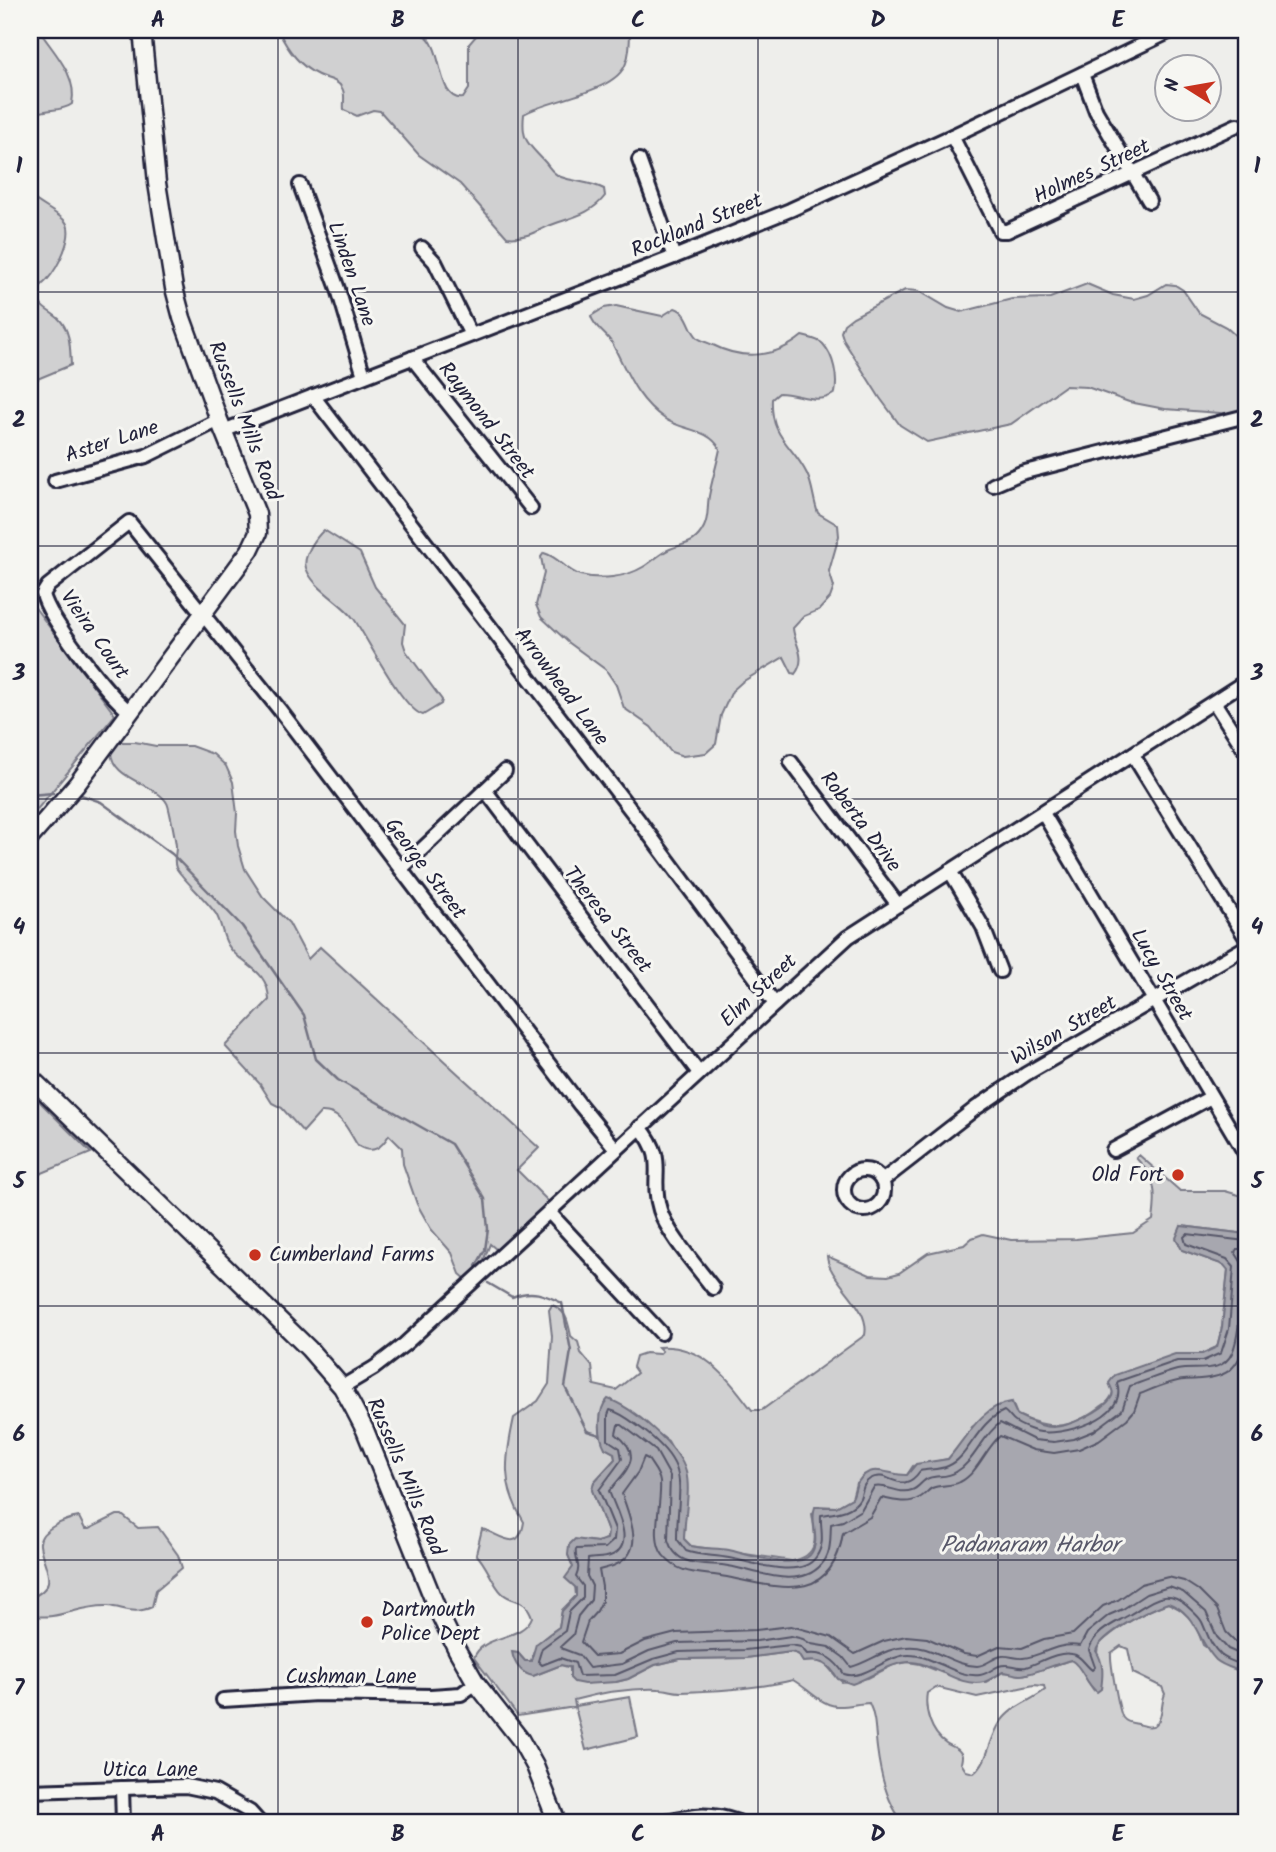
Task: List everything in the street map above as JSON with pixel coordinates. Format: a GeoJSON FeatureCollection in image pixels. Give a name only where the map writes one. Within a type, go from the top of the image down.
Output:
{"type":"FeatureCollection","features":[{"type":"Feature","properties":{"kind":"main road","name":"Russells Mills Road"},"geometry":{"type":"LineString","coordinates":[[30,838],[71,792],[250,550],[259,528],[257,514],[182,318],[171,274],[158,183],[142,30]]}},
{"type":"Feature","properties":{"kind":"main road","name":"Russells Mills Road"},"geometry":{"type":"LineString","coordinates":[[30,1077],[309,1349],[342,1387],[365,1430],[438,1611],[476,1683],[520,1739],[535,1766],[557,1822]]}},
{"type":"Feature","properties":{"kind":"street","name":"Rockland Street"},"geometry":{"type":"LineString","coordinates":[[221,425],[313,396],[790,210],[1173,30]]}},
{"type":"Feature","properties":{"kind":"street"},"geometry":{"type":"LineString","coordinates":[[1082,74],[1096,111],[1149,201]]}},
{"type":"Feature","properties":{"kind":"street","name":"Holmes Street"},"geometry":{"type":"LineString","coordinates":[[952,136],[1000,231],[1007,232],[1237,125]]}},
{"type":"Feature","properties":{"kind":"street"},"geometry":{"type":"LineString","coordinates":[[639,160],[674,257]]}},
{"type":"Feature","properties":{"kind":"street","name":"Linden Lane"},"geometry":{"type":"LineString","coordinates":[[300,185],[338,289],[364,376]]}},
{"type":"Feature","properties":{"kind":"street"},"geometry":{"type":"LineString","coordinates":[[422,247],[435,262],[471,335]]}},
{"type":"Feature","properties":{"kind":"street","name":"Raymond Street"},"geometry":{"type":"LineString","coordinates":[[412,358],[531,508]]}},
{"type":"Feature","properties":{"kind":"street","name":"Arrowhead Lane"},"geometry":{"type":"LineString","coordinates":[[313,396],[638,818],[775,1003]]}},
{"type":"Feature","properties":{"kind":"street"},"geometry":{"type":"LineString","coordinates":[[993,485],[1021,472],[1246,416]]}},
{"type":"Feature","properties":{"kind":"street","name":"Aster Lane"},"geometry":{"type":"LineString","coordinates":[[55,481],[146,456],[221,425]]}},
{"type":"Feature","properties":{"kind":"street","name":"Vieira Court"},"geometry":{"type":"LineString","coordinates":[[130,712],[115,699],[55,620],[45,604],[43,594],[48,586],[129,522],[203,613]]}},
{"type":"Feature","properties":{"kind":"street","name":"George Street"},"geometry":{"type":"LineString","coordinates":[[203,613],[616,1149]]}},
{"type":"Feature","properties":{"kind":"street","name":"Elm Street"},"geometry":{"type":"LineString","coordinates":[[342,1387],[374,1368],[405,1344],[848,937],[1246,681]]}},
{"type":"Feature","properties":{"kind":"street"},"geometry":{"type":"LineString","coordinates":[[1214,702],[1246,752]]}},
{"type":"Feature","properties":{"kind":"street"},"geometry":{"type":"LineString","coordinates":[[1133,755],[1246,938]]}},
{"type":"Feature","properties":{"kind":"street","name":"Roberta Drive"},"geometry":{"type":"LineString","coordinates":[[791,762],[898,905]]}},
{"type":"Feature","properties":{"kind":"street"},"geometry":{"type":"LineString","coordinates":[[401,869],[505,771]]}},
{"type":"Feature","properties":{"kind":"street","name":"Theresa Street"},"geometry":{"type":"LineString","coordinates":[[485,790],[699,1073]]}},
{"type":"Feature","properties":{"kind":"street","name":"Lucy Street"},"geometry":{"type":"LineString","coordinates":[[1043,813],[1246,1155]]}},
{"type":"Feature","properties":{"kind":"street"},"geometry":{"type":"LineString","coordinates":[[950,871],[983,927],[1000,971]]}},
{"type":"Feature","properties":{"kind":"street","name":"Wilson Street"},"geometry":{"type":"LineString","coordinates":[[882,1181],[976,1108],[1026,1074],[1246,947]]}},
{"type":"Feature","properties":{"kind":"street"},"geometry":{"type":"LineString","coordinates":[[1113,1150],[1211,1097]]}},
{"type":"Feature","properties":{"kind":"street"},"geometry":{"type":"LineString","coordinates":[[640,1127],[656,1149],[658,1200],[663,1217],[713,1288]]}},
{"type":"Feature","properties":{"kind":"street"},"geometry":{"type":"LineString","coordinates":[[549,1212],[661,1334]]}},
{"type":"Feature","properties":{"kind":"street","name":"Cushman Lane"},"geometry":{"type":"LineString","coordinates":[[222,1700],[317,1694],[461,1694],[476,1683]]}},
{"type":"Feature","properties":{"kind":"street","name":"Utica Lane"},"geometry":{"type":"LineString","coordinates":[[30,1791],[186,1786],[202,1788],[215,1792],[250,1812],[259,1822]]}},
{"type":"Feature","properties":{"kind":"street"},"geometry":{"type":"LineString","coordinates":[[122,1788],[123,1822]]}},
{"type":"Feature","properties":{"kind":"street"},"geometry":{"type":"LineString","coordinates":[[661,1822],[702,1814],[722,1816],[738,1822]]}},
{"type":"Feature","properties":{"kind":"shaded area"},"geometry":{"type":"Polygon","coordinates":[[[381,29],[418,34],[428,38],[433,45],[449,92],[455,97],[463,98],[469,89],[469,44],[481,30],[630,30],[626,63],[620,73],[609,82],[524,114],[527,142],[554,173],[604,189],[605,196],[578,216],[527,235],[507,237],[460,184],[419,155],[380,111],[373,110],[357,116],[344,110],[344,93],[340,85],[299,62],[278,30],[381,29]]]}},
{"type":"Feature","properties":{"kind":"shaded area"},"geometry":{"type":"Polygon","coordinates":[[[30,30],[39,30],[57,55],[68,74],[73,93],[72,104],[67,107],[40,112],[30,117],[30,30]]]}},
{"type":"Feature","properties":{"kind":"shaded area"},"geometry":{"type":"Polygon","coordinates":[[[30,196],[58,215],[68,227],[67,242],[60,260],[37,294],[38,301],[59,319],[66,329],[71,365],[35,380],[30,380],[30,196]]]}},
{"type":"Feature","properties":{"kind":"shaded area"},"geometry":{"type":"Polygon","coordinates":[[[1087,284],[1113,295],[1134,299],[1148,295],[1166,284],[1183,290],[1199,313],[1226,327],[1246,345],[1246,418],[1165,409],[1129,402],[1087,387],[1065,386],[1011,424],[927,442],[900,425],[880,398],[841,332],[844,324],[853,317],[905,290],[919,291],[948,308],[961,312],[1012,299],[1050,298],[1087,284]]]}},
{"type":"Feature","properties":{"kind":"shaded area"},"geometry":{"type":"Polygon","coordinates":[[[616,306],[662,316],[675,308],[684,314],[699,339],[735,353],[759,354],[781,349],[802,336],[813,339],[821,342],[827,349],[834,367],[835,393],[815,399],[779,393],[772,399],[772,412],[779,432],[807,474],[818,513],[838,525],[839,536],[829,571],[834,587],[830,598],[819,610],[804,616],[793,628],[800,656],[799,668],[795,674],[784,657],[742,682],[732,691],[721,715],[716,744],[706,753],[683,756],[671,752],[651,727],[624,708],[616,685],[606,670],[568,642],[541,617],[536,605],[544,573],[541,557],[544,553],[580,575],[604,578],[620,576],[636,571],[666,551],[689,543],[701,533],[707,519],[709,496],[720,449],[702,433],[665,419],[640,395],[610,341],[591,316],[604,308],[616,306]]]}},
{"type":"Feature","properties":{"kind":"shaded area"},"geometry":{"type":"Polygon","coordinates":[[[324,530],[360,553],[375,587],[405,624],[403,642],[406,651],[442,700],[441,704],[423,715],[405,700],[354,619],[310,576],[306,568],[306,558],[324,530]]]}},
{"type":"Feature","properties":{"kind":"shaded area"},"geometry":{"type":"Polygon","coordinates":[[[30,601],[115,715],[30,818],[30,601]]]}},
{"type":"Feature","properties":{"kind":"shaded area"},"geometry":{"type":"Polygon","coordinates":[[[119,742],[191,746],[213,754],[226,766],[233,782],[238,846],[245,869],[263,897],[289,923],[308,959],[320,947],[539,1148],[517,1170],[549,1202],[497,1250],[490,1244],[478,1274],[466,1279],[460,1274],[452,1253],[431,1229],[417,1204],[403,1164],[402,1148],[389,1135],[373,1150],[363,1149],[358,1146],[339,1118],[321,1112],[303,1132],[282,1108],[272,1103],[260,1084],[225,1046],[269,1000],[264,980],[233,952],[216,914],[176,868],[176,844],[167,803],[153,790],[133,780],[117,767],[112,758],[111,747],[119,742]]]}},
{"type":"Feature","properties":{"kind":"shaded area"},"geometry":{"type":"Polygon","coordinates":[[[30,1092],[91,1153],[30,1178],[30,1092]]]}},
{"type":"Feature","properties":{"kind":"shaded area"},"geometry":{"type":"Polygon","coordinates":[[[1139,1155],[1180,1191],[1225,1191],[1246,1197],[1246,1234],[1181,1226],[1182,1250],[1224,1265],[1228,1269],[1222,1327],[1217,1347],[1201,1354],[1189,1354],[1113,1392],[1102,1406],[1068,1424],[1049,1425],[1028,1420],[1017,1415],[1012,1402],[972,1427],[948,1459],[913,1466],[907,1475],[856,1483],[852,1498],[836,1507],[818,1506],[812,1514],[815,1538],[812,1550],[808,1555],[792,1561],[691,1546],[684,1539],[686,1473],[668,1441],[612,1400],[605,1448],[614,1453],[615,1459],[594,1482],[592,1490],[608,1532],[607,1539],[597,1542],[575,1540],[568,1555],[573,1566],[576,1596],[562,1610],[559,1627],[538,1645],[531,1662],[525,1661],[518,1653],[533,1676],[561,1665],[616,1682],[655,1665],[680,1659],[746,1658],[791,1652],[798,1654],[803,1662],[819,1661],[827,1665],[842,1682],[868,1678],[893,1665],[908,1662],[986,1682],[1003,1672],[1020,1675],[1071,1660],[1077,1664],[1093,1689],[1098,1645],[1131,1621],[1168,1603],[1180,1609],[1195,1623],[1203,1645],[1246,1674],[1246,1822],[903,1822],[885,1787],[869,1703],[830,1705],[793,1680],[766,1686],[723,1690],[627,1690],[574,1700],[575,1706],[630,1697],[638,1737],[586,1750],[575,1707],[518,1716],[474,1658],[478,1650],[485,1645],[520,1630],[532,1617],[523,1603],[506,1596],[499,1589],[476,1554],[482,1529],[508,1540],[518,1538],[521,1532],[524,1522],[511,1496],[507,1459],[514,1418],[538,1401],[549,1384],[552,1336],[549,1310],[552,1305],[564,1314],[571,1336],[578,1342],[581,1353],[592,1366],[594,1385],[616,1390],[637,1373],[633,1367],[636,1356],[645,1353],[659,1354],[662,1351],[658,1347],[674,1347],[701,1357],[723,1375],[752,1410],[762,1410],[865,1335],[862,1314],[834,1275],[827,1256],[870,1275],[888,1276],[899,1273],[928,1253],[964,1245],[983,1234],[1011,1240],[1076,1239],[1133,1233],[1153,1220],[1155,1201],[1154,1186],[1148,1172],[1136,1158],[1139,1155]],[[1121,1646],[1111,1653],[1121,1714],[1128,1722],[1153,1726],[1158,1722],[1165,1694],[1162,1687],[1133,1673],[1128,1649],[1121,1646]],[[1034,1685],[977,1697],[936,1687],[927,1693],[930,1721],[941,1739],[961,1753],[961,1763],[966,1771],[974,1773],[983,1762],[996,1729],[1004,1717],[1045,1690],[1044,1686],[1034,1685]]]}},
{"type":"Feature","properties":{"kind":"shaded area"},"geometry":{"type":"Polygon","coordinates":[[[122,1515],[138,1528],[158,1527],[178,1555],[182,1568],[156,1590],[152,1607],[135,1611],[101,1606],[52,1616],[30,1617],[30,1598],[40,1593],[48,1582],[40,1545],[44,1534],[54,1526],[74,1518],[79,1517],[85,1529],[89,1529],[122,1515]]]}},
{"type":"Feature","properties":{"kind":"water","name":"Padanaram Harbor"},"geometry":{"type":"Polygon","coordinates":[[[1181,1226],[1246,1234],[1246,1674],[1216,1660],[1191,1620],[1168,1603],[1127,1623],[1100,1644],[1096,1651],[1102,1665],[1102,1679],[1101,1689],[1097,1692],[1071,1660],[1025,1674],[1003,1672],[984,1682],[974,1683],[919,1663],[909,1662],[887,1668],[852,1684],[838,1679],[824,1664],[815,1661],[803,1662],[798,1654],[791,1652],[746,1658],[680,1659],[655,1665],[628,1679],[584,1684],[574,1682],[570,1678],[570,1667],[561,1665],[533,1676],[525,1673],[516,1664],[512,1652],[518,1653],[525,1661],[531,1661],[536,1644],[559,1627],[562,1611],[576,1596],[576,1588],[565,1578],[573,1567],[568,1555],[569,1545],[575,1539],[597,1542],[607,1539],[608,1532],[592,1490],[594,1482],[615,1459],[614,1453],[605,1448],[600,1430],[600,1416],[608,1399],[629,1410],[654,1429],[682,1462],[688,1488],[684,1539],[691,1546],[729,1550],[783,1562],[803,1560],[810,1555],[815,1543],[815,1507],[836,1507],[852,1498],[858,1482],[869,1472],[907,1475],[916,1464],[948,1459],[983,1416],[1000,1405],[1011,1402],[1017,1415],[1039,1425],[1053,1427],[1076,1421],[1107,1403],[1113,1394],[1109,1383],[1115,1375],[1175,1354],[1202,1354],[1217,1347],[1222,1327],[1228,1270],[1224,1265],[1182,1250],[1176,1238],[1181,1226]]]}},
{"type":"Feature","properties":{"kind":"waterway"},"geometry":{"type":"LineString","coordinates":[[30,795],[53,793]]}},
{"type":"Feature","properties":{"kind":"waterway"},"geometry":{"type":"LineString","coordinates":[[81,795],[101,802],[172,854],[242,926],[304,1015],[316,1059],[338,1080],[451,1144],[485,1199],[488,1229],[485,1250],[476,1266]]}},
{"type":"Feature","properties":{"kind":"waterway"},"geometry":{"type":"LineString","coordinates":[[488,1283],[512,1297],[526,1293],[538,1294],[562,1303],[571,1351],[565,1387],[587,1431],[600,1435]]}},
{"type":"Feature","properties":{"kind":"place","name":"Old Fort"},"geometry":{"type":"Point","coordinates":[1178,1175]}},
{"type":"Feature","properties":{"kind":"place","name":"Cumberland Farms"},"geometry":{"type":"Point","coordinates":[255,1255]}},
{"type":"Feature","properties":{"kind":"place","name":"Dartmouth Police Dept"},"geometry":{"type":"Point","coordinates":[367,1622]}}]}
